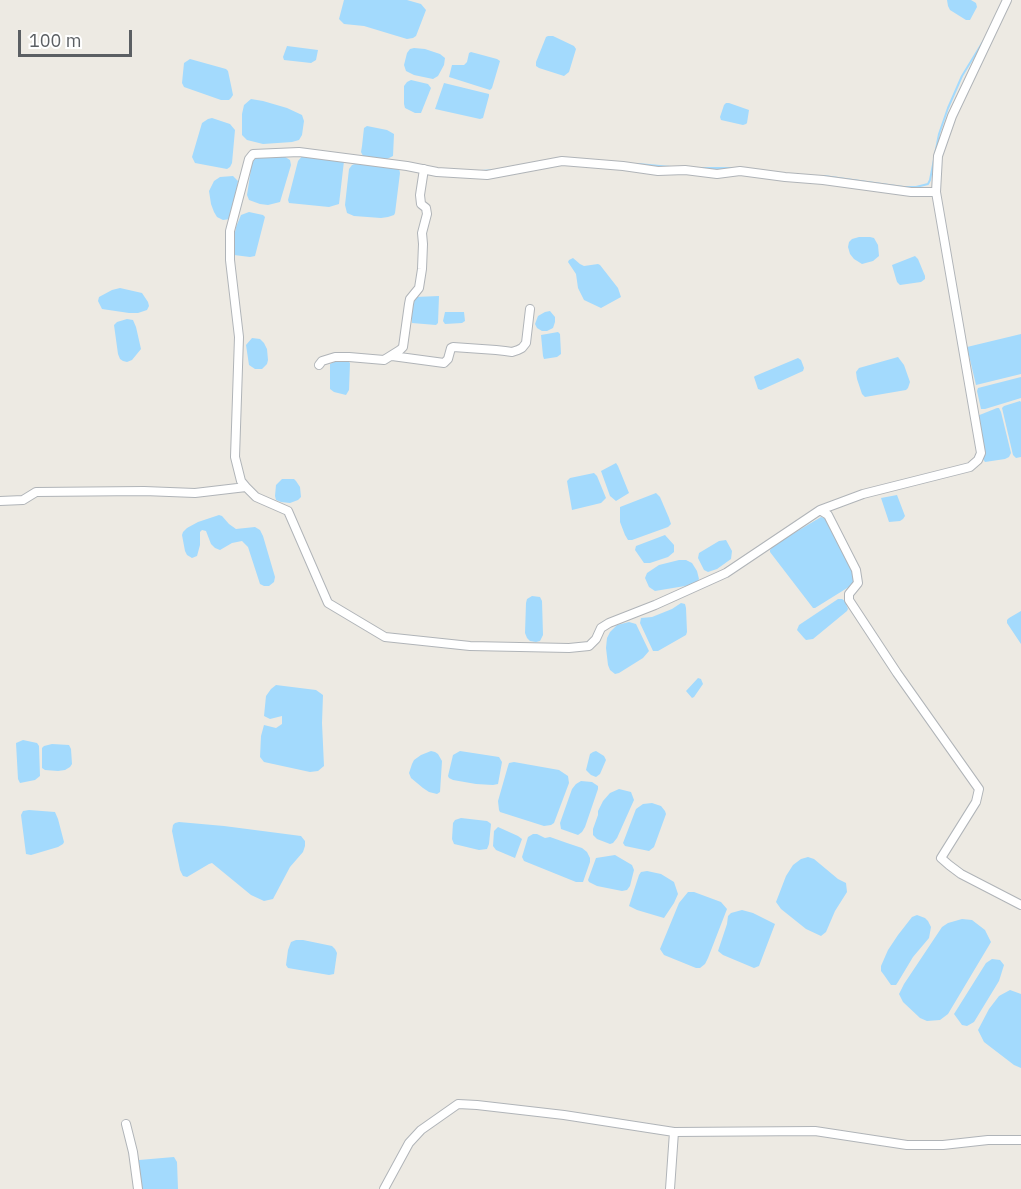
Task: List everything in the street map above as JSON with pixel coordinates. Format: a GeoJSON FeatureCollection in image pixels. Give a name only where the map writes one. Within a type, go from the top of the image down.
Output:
{"type":"FeatureCollection","features":[{"type":"Feature","properties":{"kind":"street"},"geometry":{"type":"LineString","coordinates":[[936,192],[911,192],[740,171],[717,174],[685,170],[658,171],[562,161],[487,175],[437,172],[299,152],[253,154],[249,159],[230,231],[230,260],[239,337],[235,457],[241,481],[256,497],[288,511],[327,603],[385,637],[470,646],[569,648],[589,646],[596,639],[601,628],[609,623],[726,573],[820,510],[863,494],[970,467],[978,460],[981,453],[936,192],[938,156],[971,74],[1007,0]]}},
{"type":"Feature","properties":{"kind":"street"},"geometry":{"type":"LineString","coordinates":[[319,365],[335,357],[381,360],[392,356],[403,347],[410,299],[419,288],[423,269],[422,233],[427,211],[420,195],[424,170]]}},
{"type":"Feature","properties":{"kind":"street"},"geometry":{"type":"LineString","coordinates":[[392,356],[444,363],[453,347],[512,352],[518,350],[526,343],[530,309]]}},
{"type":"Feature","properties":{"kind":"street"},"geometry":{"type":"LineString","coordinates":[[0,501],[23,500],[36,492],[195,493],[246,487]]}},
{"type":"Feature","properties":{"kind":"street"},"geometry":{"type":"LineString","coordinates":[[820,510],[828,515],[856,570],[858,583],[849,594],[849,600],[897,673],[979,789],[976,802],[941,858],[961,874],[1021,905]]}},
{"type":"Feature","properties":{"kind":"street"},"geometry":{"type":"LineString","coordinates":[[384,1189],[409,1143],[421,1130],[458,1104],[564,1115],[674,1132],[815,1131],[907,1145],[1021,1140]]}},
{"type":"Feature","properties":{"kind":"street"},"geometry":{"type":"LineString","coordinates":[[126,1124],[133,1152],[138,1189]]}},
{"type":"Feature","properties":{"kind":"street"},"geometry":{"type":"LineString","coordinates":[[670,1189],[674,1132]]}},
{"type":"Feature","properties":{"kind":"water"},"geometry":{"type":"Polygon","coordinates":[[[344,0],[407,0],[421,4],[426,10],[416,36],[407,39],[364,26],[344,24],[339,19],[344,0]]]}},
{"type":"Feature","properties":{"kind":"water"},"geometry":{"type":"Polygon","coordinates":[[[947,0],[971,0],[976,3],[977,7],[970,20],[966,20],[950,10],[947,0]]]}},
{"type":"Feature","properties":{"kind":"water"},"geometry":{"type":"Polygon","coordinates":[[[548,36],[553,36],[576,49],[569,72],[564,76],[536,66],[548,36]]]}},
{"type":"Feature","properties":{"kind":"water"},"geometry":{"type":"Polygon","coordinates":[[[287,46],[318,50],[316,60],[311,63],[284,60],[287,46]]]}},
{"type":"Feature","properties":{"kind":"water"},"geometry":{"type":"Polygon","coordinates":[[[414,48],[425,49],[445,58],[438,76],[433,79],[406,71],[404,65],[407,53],[414,48]]]}},
{"type":"Feature","properties":{"kind":"water"},"geometry":{"type":"Polygon","coordinates":[[[471,52],[500,61],[490,90],[449,77],[452,65],[464,65],[471,52]]]}},
{"type":"Feature","properties":{"kind":"water"},"geometry":{"type":"Polygon","coordinates":[[[190,59],[228,71],[233,95],[229,100],[221,100],[184,87],[182,83],[184,63],[190,59]]]}},
{"type":"Feature","properties":{"kind":"water"},"geometry":{"type":"Polygon","coordinates":[[[411,80],[428,84],[431,88],[421,113],[405,108],[404,86],[411,80]]]}},
{"type":"Feature","properties":{"kind":"water"},"geometry":{"type":"Polygon","coordinates":[[[444,83],[489,94],[483,118],[435,109],[444,83]]]}},
{"type":"Feature","properties":{"kind":"water"},"geometry":{"type":"Polygon","coordinates":[[[251,99],[287,108],[302,115],[304,121],[299,140],[263,144],[247,140],[242,135],[242,114],[244,105],[251,99]]]}},
{"type":"Feature","properties":{"kind":"water"},"geometry":{"type":"Polygon","coordinates":[[[726,103],[749,110],[747,123],[743,125],[721,120],[720,117],[726,103]]]}},
{"type":"Feature","properties":{"kind":"water"},"geometry":{"type":"Polygon","coordinates":[[[212,118],[230,124],[235,130],[232,163],[227,169],[195,163],[192,157],[202,123],[212,118]]]}},
{"type":"Feature","properties":{"kind":"water"},"geometry":{"type":"Polygon","coordinates":[[[367,126],[387,130],[394,134],[393,156],[387,159],[363,156],[361,152],[364,128],[367,126]]]}},
{"type":"Feature","properties":{"kind":"water"},"geometry":{"type":"Polygon","coordinates":[[[282,155],[290,160],[291,165],[280,202],[268,205],[249,200],[247,195],[252,162],[257,157],[282,155]]]}},
{"type":"Feature","properties":{"kind":"water"},"geometry":{"type":"Polygon","coordinates":[[[303,155],[344,161],[339,204],[329,207],[289,203],[298,161],[303,155]]]}},
{"type":"Feature","properties":{"kind":"water"},"geometry":{"type":"Polygon","coordinates":[[[355,164],[399,168],[394,215],[381,218],[354,216],[347,213],[345,205],[349,169],[355,164]]]}},
{"type":"Feature","properties":{"kind":"water"},"geometry":{"type":"Polygon","coordinates":[[[233,176],[238,181],[230,219],[223,220],[214,212],[209,191],[214,181],[220,177],[233,176]]]}},
{"type":"Feature","properties":{"kind":"water"},"geometry":{"type":"Polygon","coordinates":[[[249,212],[265,217],[255,256],[234,255],[232,248],[236,227],[241,215],[249,212]]]}},
{"type":"Feature","properties":{"kind":"water"},"geometry":{"type":"Polygon","coordinates":[[[859,237],[874,238],[878,245],[879,256],[873,261],[862,264],[850,254],[849,242],[859,237]]]}},
{"type":"Feature","properties":{"kind":"water"},"geometry":{"type":"Polygon","coordinates":[[[915,256],[925,279],[921,282],[900,285],[892,265],[915,256]]]}},
{"type":"Feature","properties":{"kind":"water"},"geometry":{"type":"Polygon","coordinates":[[[573,258],[584,266],[600,265],[618,288],[621,297],[601,308],[584,300],[578,288],[576,274],[568,262],[573,258]]]}},
{"type":"Feature","properties":{"kind":"water"},"geometry":{"type":"Polygon","coordinates":[[[120,288],[142,293],[148,302],[147,310],[129,313],[102,309],[98,301],[99,297],[120,288]]]}},
{"type":"Feature","properties":{"kind":"water"},"geometry":{"type":"Polygon","coordinates":[[[439,296],[436,325],[412,323],[412,303],[415,297],[439,296]]]}},
{"type":"Feature","properties":{"kind":"water"},"geometry":{"type":"Polygon","coordinates":[[[550,311],[555,317],[553,328],[542,331],[535,324],[538,316],[550,311]]]}},
{"type":"Feature","properties":{"kind":"water"},"geometry":{"type":"Polygon","coordinates":[[[445,312],[464,312],[465,321],[445,324],[443,321],[445,312]]]}},
{"type":"Feature","properties":{"kind":"water"},"geometry":{"type":"Polygon","coordinates":[[[127,319],[133,320],[141,349],[132,360],[127,362],[120,359],[118,354],[114,325],[127,319]]]}},
{"type":"Feature","properties":{"kind":"water"},"geometry":{"type":"Polygon","coordinates":[[[558,332],[561,354],[544,359],[541,335],[558,332]]]}},
{"type":"Feature","properties":{"kind":"water"},"geometry":{"type":"Polygon","coordinates":[[[1021,334],[1021,374],[976,385],[967,347],[1021,334]]]}},
{"type":"Feature","properties":{"kind":"water"},"geometry":{"type":"Polygon","coordinates":[[[252,338],[260,339],[267,349],[267,364],[262,369],[255,369],[249,365],[246,345],[252,338]]]}},
{"type":"Feature","properties":{"kind":"water"},"geometry":{"type":"Polygon","coordinates":[[[898,357],[904,365],[910,382],[908,388],[865,397],[857,379],[856,372],[859,368],[898,357]]]}},
{"type":"Feature","properties":{"kind":"water"},"geometry":{"type":"Polygon","coordinates":[[[798,358],[801,360],[803,371],[761,390],[758,389],[755,376],[798,358]]]}},
{"type":"Feature","properties":{"kind":"water"},"geometry":{"type":"Polygon","coordinates":[[[338,360],[350,363],[349,390],[346,395],[330,389],[330,364],[338,360]]]}},
{"type":"Feature","properties":{"kind":"water"},"geometry":{"type":"Polygon","coordinates":[[[1021,377],[1021,398],[981,409],[978,388],[1021,377]]]}},
{"type":"Feature","properties":{"kind":"water"},"geometry":{"type":"Polygon","coordinates":[[[1020,401],[1021,457],[1016,458],[1013,455],[1002,408],[1020,401]]]}},
{"type":"Feature","properties":{"kind":"water"},"geometry":{"type":"Polygon","coordinates":[[[997,408],[1001,412],[1011,453],[1005,459],[985,462],[977,416],[997,408]]]}},
{"type":"Feature","properties":{"kind":"water"},"geometry":{"type":"Polygon","coordinates":[[[616,463],[629,493],[616,501],[610,496],[601,471],[616,463]]]}},
{"type":"Feature","properties":{"kind":"water"},"geometry":{"type":"Polygon","coordinates":[[[594,473],[606,498],[601,503],[572,510],[567,481],[570,478],[594,473]]]}},
{"type":"Feature","properties":{"kind":"water"},"geometry":{"type":"Polygon","coordinates":[[[282,479],[296,481],[300,487],[301,497],[298,500],[290,503],[276,500],[276,485],[282,479]]]}},
{"type":"Feature","properties":{"kind":"water"},"geometry":{"type":"Polygon","coordinates":[[[656,493],[660,497],[671,524],[628,540],[620,522],[620,507],[656,493]]]}},
{"type":"Feature","properties":{"kind":"water"},"geometry":{"type":"Polygon","coordinates":[[[897,495],[905,516],[900,521],[889,522],[881,498],[897,495]]]}},
{"type":"Feature","properties":{"kind":"water"},"geometry":{"type":"Polygon","coordinates":[[[219,515],[236,529],[255,527],[260,530],[275,577],[274,582],[269,586],[260,584],[248,547],[242,541],[232,543],[220,550],[211,544],[206,531],[202,530],[197,556],[192,558],[187,555],[183,532],[198,522],[219,515]]]}},
{"type":"Feature","properties":{"kind":"water"},"geometry":{"type":"Polygon","coordinates":[[[821,517],[827,521],[854,575],[854,581],[852,585],[813,608],[770,550],[774,545],[821,517]]]}},
{"type":"Feature","properties":{"kind":"water"},"geometry":{"type":"Polygon","coordinates":[[[665,535],[674,545],[674,552],[668,557],[644,563],[635,550],[636,546],[665,535]]]}},
{"type":"Feature","properties":{"kind":"water"},"geometry":{"type":"Polygon","coordinates":[[[726,540],[732,551],[731,559],[717,569],[708,572],[704,570],[698,558],[699,553],[719,541],[726,540]]]}},
{"type":"Feature","properties":{"kind":"water"},"geometry":{"type":"Polygon","coordinates":[[[679,560],[692,563],[697,571],[699,579],[697,582],[655,591],[649,587],[645,578],[647,573],[659,565],[679,560]]]}},
{"type":"Feature","properties":{"kind":"water"},"geometry":{"type":"Polygon","coordinates":[[[532,596],[540,597],[542,601],[543,635],[540,641],[536,642],[530,641],[525,633],[526,603],[527,599],[532,596]]]}},
{"type":"Feature","properties":{"kind":"water"},"geometry":{"type":"Polygon","coordinates":[[[838,599],[845,601],[847,611],[813,639],[806,640],[797,630],[799,625],[838,599]]]}},
{"type":"Feature","properties":{"kind":"water"},"geometry":{"type":"Polygon","coordinates":[[[681,603],[685,604],[686,608],[686,635],[658,651],[653,651],[640,623],[641,618],[652,617],[681,603]]]}},
{"type":"Feature","properties":{"kind":"water"},"geometry":{"type":"Polygon","coordinates":[[[1021,611],[1021,644],[1007,620],[1021,611]]]}},
{"type":"Feature","properties":{"kind":"water"},"geometry":{"type":"Polygon","coordinates":[[[629,622],[636,624],[649,651],[643,658],[615,674],[608,665],[607,638],[617,625],[629,622]]]}},
{"type":"Feature","properties":{"kind":"water"},"geometry":{"type":"Polygon","coordinates":[[[698,678],[703,684],[692,698],[686,691],[698,678]]]}},
{"type":"Feature","properties":{"kind":"water"},"geometry":{"type":"Polygon","coordinates":[[[276,685],[316,690],[323,695],[324,766],[318,771],[310,772],[264,762],[260,757],[264,725],[276,728],[282,724],[282,716],[270,719],[264,716],[266,696],[276,685]]]}},
{"type":"Feature","properties":{"kind":"water"},"geometry":{"type":"Polygon","coordinates":[[[23,740],[37,743],[39,746],[40,776],[35,780],[20,783],[16,743],[23,740]]]}},
{"type":"Feature","properties":{"kind":"water"},"geometry":{"type":"Polygon","coordinates":[[[52,744],[69,745],[72,764],[70,767],[58,771],[42,768],[42,748],[52,744]]]}},
{"type":"Feature","properties":{"kind":"water"},"geometry":{"type":"Polygon","coordinates":[[[431,751],[438,754],[442,761],[440,792],[437,794],[423,788],[411,778],[409,773],[414,760],[431,751]]]}},
{"type":"Feature","properties":{"kind":"water"},"geometry":{"type":"Polygon","coordinates":[[[460,751],[499,757],[502,762],[498,784],[476,784],[449,778],[453,755],[460,751]]]}},
{"type":"Feature","properties":{"kind":"water"},"geometry":{"type":"Polygon","coordinates":[[[596,751],[606,760],[600,774],[596,777],[586,770],[590,754],[596,751]]]}},
{"type":"Feature","properties":{"kind":"water"},"geometry":{"type":"Polygon","coordinates":[[[509,763],[559,770],[568,776],[569,783],[554,823],[551,825],[544,826],[500,812],[498,801],[509,763]]]}},
{"type":"Feature","properties":{"kind":"water"},"geometry":{"type":"Polygon","coordinates":[[[581,781],[592,782],[598,786],[598,789],[585,827],[578,835],[561,829],[560,823],[572,789],[581,781]]]}},
{"type":"Feature","properties":{"kind":"water"},"geometry":{"type":"Polygon","coordinates":[[[619,789],[631,792],[634,800],[617,838],[610,844],[597,839],[593,835],[593,829],[603,801],[610,793],[619,789]]]}},
{"type":"Feature","properties":{"kind":"water"},"geometry":{"type":"Polygon","coordinates":[[[652,803],[661,806],[666,814],[654,847],[649,851],[625,846],[623,843],[636,809],[643,804],[652,803]]]}},
{"type":"Feature","properties":{"kind":"water"},"geometry":{"type":"Polygon","coordinates":[[[23,811],[55,812],[63,844],[31,855],[26,854],[21,815],[23,811]]]}},
{"type":"Feature","properties":{"kind":"water"},"geometry":{"type":"Polygon","coordinates":[[[461,818],[487,821],[491,824],[487,849],[479,850],[454,844],[453,823],[461,818]]]}},
{"type":"Feature","properties":{"kind":"water"},"geometry":{"type":"Polygon","coordinates":[[[179,822],[301,836],[305,841],[305,846],[303,852],[290,867],[273,899],[264,901],[251,895],[212,863],[187,877],[183,876],[172,831],[173,825],[179,822]]]}},
{"type":"Feature","properties":{"kind":"water"},"geometry":{"type":"Polygon","coordinates":[[[498,827],[522,839],[515,858],[496,850],[493,846],[494,831],[498,827]]]}},
{"type":"Feature","properties":{"kind":"water"},"geometry":{"type":"Polygon","coordinates":[[[533,834],[545,838],[550,837],[582,848],[587,852],[590,862],[583,882],[576,882],[524,861],[522,857],[528,837],[533,834]]]}},
{"type":"Feature","properties":{"kind":"water"},"geometry":{"type":"Polygon","coordinates":[[[615,855],[632,865],[634,870],[627,890],[597,886],[589,882],[596,858],[615,855]]]}},
{"type":"Feature","properties":{"kind":"water"},"geometry":{"type":"Polygon","coordinates":[[[808,857],[846,883],[847,892],[826,932],[821,936],[806,929],[781,909],[776,902],[793,865],[808,857]]]}},
{"type":"Feature","properties":{"kind":"water"},"geometry":{"type":"Polygon","coordinates":[[[647,871],[661,874],[674,882],[678,894],[664,918],[629,906],[639,875],[647,871]]]}},
{"type":"Feature","properties":{"kind":"water"},"geometry":{"type":"Polygon","coordinates":[[[688,892],[721,902],[727,909],[708,958],[700,968],[664,955],[660,949],[679,903],[688,892]]]}},
{"type":"Feature","properties":{"kind":"water"},"geometry":{"type":"Polygon","coordinates":[[[742,910],[775,924],[759,966],[754,968],[718,951],[728,916],[742,910]]]}},
{"type":"Feature","properties":{"kind":"water"},"geometry":{"type":"Polygon","coordinates":[[[917,915],[928,921],[931,927],[929,938],[913,957],[896,985],[891,985],[881,971],[881,966],[898,935],[912,917],[917,915]]]}},
{"type":"Feature","properties":{"kind":"water"},"geometry":{"type":"Polygon","coordinates":[[[962,919],[972,920],[985,930],[991,942],[948,1014],[940,1020],[927,1021],[920,1018],[903,1002],[899,994],[942,927],[962,919]]]}},
{"type":"Feature","properties":{"kind":"water"},"geometry":{"type":"Polygon","coordinates":[[[296,940],[332,946],[337,953],[334,974],[288,968],[286,965],[288,950],[291,942],[296,940]]]}},
{"type":"Feature","properties":{"kind":"water"},"geometry":{"type":"Polygon","coordinates":[[[992,959],[1000,960],[1004,965],[999,981],[974,1022],[967,1026],[962,1025],[954,1014],[986,963],[992,959]]]}},
{"type":"Feature","properties":{"kind":"water"},"geometry":{"type":"Polygon","coordinates":[[[1010,990],[1021,994],[1021,1068],[984,1042],[978,1030],[999,996],[1010,990]]]}},
{"type":"Feature","properties":{"kind":"water"},"geometry":{"type":"Polygon","coordinates":[[[174,1157],[177,1162],[178,1189],[140,1189],[137,1162],[139,1160],[174,1157]]]}},
{"type":"Feature","properties":{"kind":"waterway"},"geometry":{"type":"LineString","coordinates":[[824,176],[903,187],[928,184],[939,134],[948,108],[962,76],[984,40]]}},
{"type":"Feature","properties":{"kind":"waterway"},"geometry":{"type":"LineString","coordinates":[[638,164],[671,167]]}},
{"type":"Feature","properties":{"kind":"waterway"},"geometry":{"type":"LineString","coordinates":[[695,168],[731,168]]}},
{"type":"Feature","properties":{"kind":"waterway"},"geometry":{"type":"LineString","coordinates":[[481,171],[496,170]]}}]}
